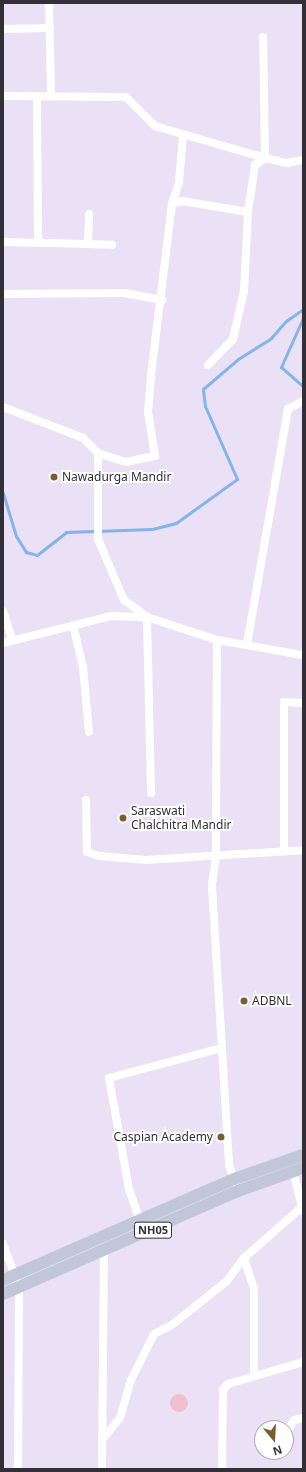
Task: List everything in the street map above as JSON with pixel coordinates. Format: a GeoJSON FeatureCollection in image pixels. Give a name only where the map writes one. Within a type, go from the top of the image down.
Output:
{"type":"FeatureCollection","features":[{"type":"Feature","properties":{"kind":"main road","name":"NH05"},"geometry":{"type":"LineString","coordinates":[[3,1280],[234,1179],[303,1155]]}},
{"type":"Feature","properties":{"kind":"main road","name":"NH05"},"geometry":{"type":"LineString","coordinates":[[3,1294],[238,1191],[298,1169]]}},
{"type":"Feature","properties":{"kind":"street"},"geometry":{"type":"LineString","coordinates":[[49,3],[51,94]]}},
{"type":"Feature","properties":{"kind":"street"},"geometry":{"type":"LineString","coordinates":[[3,28],[50,28]]}},
{"type":"Feature","properties":{"kind":"street"},"geometry":{"type":"LineString","coordinates":[[264,37],[265,158]]}},
{"type":"Feature","properties":{"kind":"street"},"geometry":{"type":"LineString","coordinates":[[3,96],[37,96],[51,94],[126,97],[155,126],[265,158],[287,163],[303,160]]}},
{"type":"Feature","properties":{"kind":"street"},"geometry":{"type":"LineString","coordinates":[[37,96],[38,242]]}},
{"type":"Feature","properties":{"kind":"street"},"geometry":{"type":"LineString","coordinates":[[3,407],[82,438],[98,453],[126,462],[155,456],[148,412],[172,204],[180,184],[183,135]]}},
{"type":"Feature","properties":{"kind":"street"},"geometry":{"type":"LineString","coordinates":[[208,365],[233,338],[244,290],[248,212],[255,165],[265,158]]}},
{"type":"Feature","properties":{"kind":"street"},"geometry":{"type":"LineString","coordinates":[[172,204],[182,201],[248,212]]}},
{"type":"Feature","properties":{"kind":"street"},"geometry":{"type":"LineString","coordinates":[[88,244],[89,214]]}},
{"type":"Feature","properties":{"kind":"street"},"geometry":{"type":"LineString","coordinates":[[3,242],[112,245]]}},
{"type":"Feature","properties":{"kind":"street"},"geometry":{"type":"LineString","coordinates":[[3,294],[125,292],[162,300]]}},
{"type":"Feature","properties":{"kind":"street"},"geometry":{"type":"LineString","coordinates":[[247,644],[288,409],[303,401]]}},
{"type":"Feature","properties":{"kind":"street"},"geometry":{"type":"LineString","coordinates":[[98,453],[96,498],[98,539],[124,600],[147,617]]}},
{"type":"Feature","properties":{"kind":"street"},"geometry":{"type":"LineString","coordinates":[[3,611],[12,639]]}},
{"type":"Feature","properties":{"kind":"street"},"geometry":{"type":"LineString","coordinates":[[3,643],[12,639],[111,616],[147,617],[217,640],[247,644],[303,655]]}},
{"type":"Feature","properties":{"kind":"street"},"geometry":{"type":"LineString","coordinates":[[147,617],[151,793]]}},
{"type":"Feature","properties":{"kind":"street"},"geometry":{"type":"LineString","coordinates":[[73,625],[83,667],[89,732]]}},
{"type":"Feature","properties":{"kind":"street"},"geometry":{"type":"LineString","coordinates":[[217,640],[216,856],[212,886],[228,1165],[238,1191]]}},
{"type":"Feature","properties":{"kind":"street"},"geometry":{"type":"LineString","coordinates":[[284,852],[284,702],[303,702]]}},
{"type":"Feature","properties":{"kind":"street"},"geometry":{"type":"LineString","coordinates":[[86,800],[87,852],[126,861],[303,850]]}},
{"type":"Feature","properties":{"kind":"street"},"geometry":{"type":"LineString","coordinates":[[140,1221],[129,1189],[109,1078],[222,1048]]}},
{"type":"Feature","properties":{"kind":"street"},"geometry":{"type":"LineString","coordinates":[[102,1440],[120,1418],[132,1380],[154,1334],[172,1326],[227,1281],[244,1258],[302,1209],[298,1169]]}},
{"type":"Feature","properties":{"kind":"street"},"geometry":{"type":"LineString","coordinates":[[3,1244],[19,1287],[18,1469]]}},
{"type":"Feature","properties":{"kind":"street"},"geometry":{"type":"LineString","coordinates":[[102,1469],[104,1250]]}},
{"type":"Feature","properties":{"kind":"street"},"geometry":{"type":"LineString","coordinates":[[244,1258],[254,1288],[254,1375]]}},
{"type":"Feature","properties":{"kind":"street"},"geometry":{"type":"LineString","coordinates":[[222,1469],[223,1390],[228,1384],[254,1375],[303,1362]]}},
{"type":"Feature","properties":{"kind":"shaded area"},"geometry":{"type":"Polygon","coordinates":[[[175,1394],[183,1394],[188,1399],[186,1410],[183,1412],[175,1412],[170,1407],[170,1399],[175,1394]]]}},
{"type":"Feature","properties":{"kind":"waterway"},"geometry":{"type":"LineString","coordinates":[[3,493],[16,536],[26,552],[37,555],[66,532],[152,529],[176,523],[237,479],[205,406],[203,389],[238,359],[271,338],[286,321],[303,309]]}},
{"type":"Feature","properties":{"kind":"waterway"},"geometry":{"type":"LineString","coordinates":[[303,318],[281,367],[303,386]]}},
{"type":"Feature","properties":{"kind":"place","name":"Nawadurga Mandir"},"geometry":{"type":"Point","coordinates":[54,477]}},
{"type":"Feature","properties":{"kind":"place","name":"Saraswati Chalchitra Mandir"},"geometry":{"type":"Point","coordinates":[123,818]}},
{"type":"Feature","properties":{"kind":"place","name":"ADBNL"},"geometry":{"type":"Point","coordinates":[244,1001]}},
{"type":"Feature","properties":{"kind":"place","name":"Caspian Academy"},"geometry":{"type":"Point","coordinates":[221,1137]}}]}
